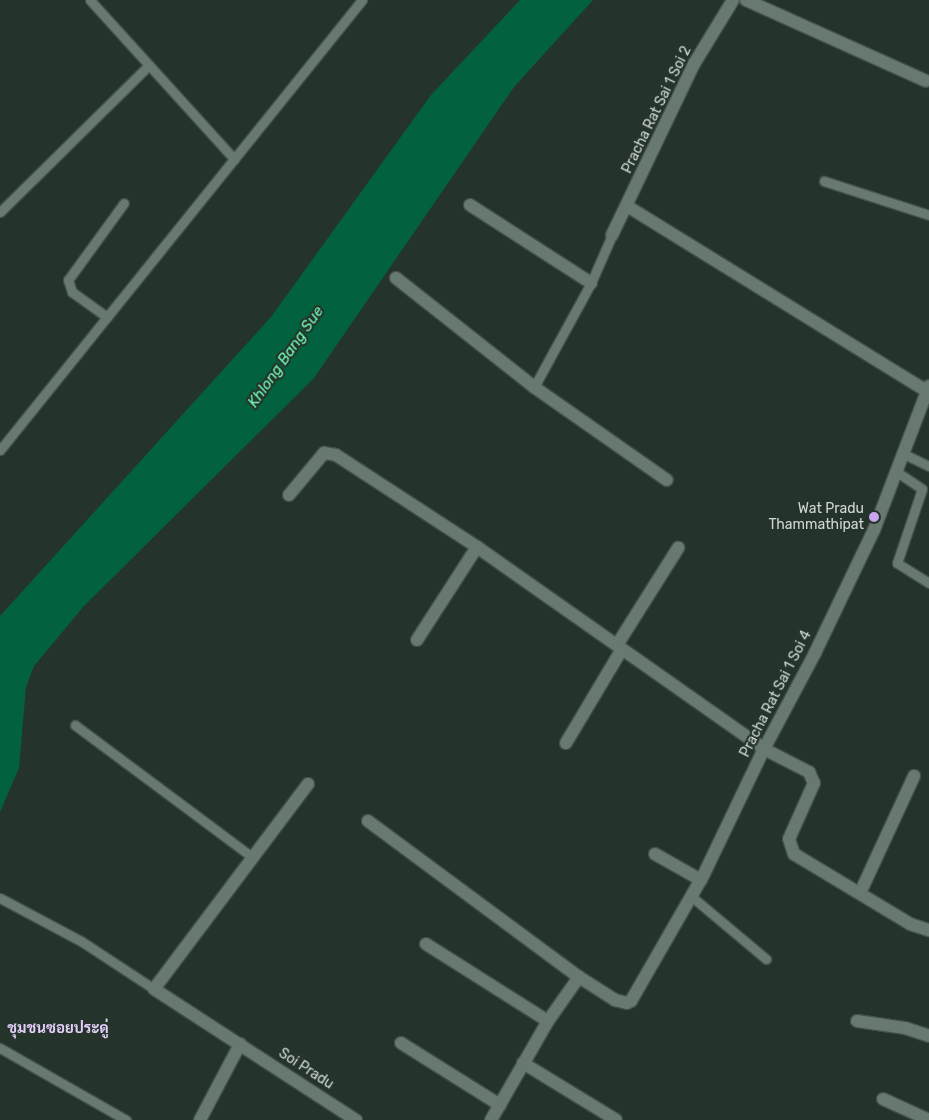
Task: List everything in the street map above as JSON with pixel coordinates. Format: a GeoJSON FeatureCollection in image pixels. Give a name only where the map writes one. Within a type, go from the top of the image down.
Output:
{"type":"FeatureCollection","features":[{"type":"Feature","properties":{"kind":"street","name":"Pracha Rat Sai 1 Soi 2"},"geometry":{"type":"LineString","coordinates":[[612,235],[694,64],[733,0]]}},
{"type":"Feature","properties":{"kind":"street"},"geometry":{"type":"LineString","coordinates":[[746,0],[926,81]]}},
{"type":"Feature","properties":{"kind":"street"},"geometry":{"type":"LineString","coordinates":[[470,206],[591,283]]}},
{"type":"Feature","properties":{"kind":"street"},"geometry":{"type":"LineString","coordinates":[[627,206],[928,389]]}},
{"type":"Feature","properties":{"kind":"street"},"geometry":{"type":"LineString","coordinates":[[396,278],[534,387],[668,480]]}},
{"type":"Feature","properties":{"kind":"street","name":"Pracha Rat Sai 1 Soi 4"},"geometry":{"type":"LineString","coordinates":[[579,977],[627,1004],[701,880],[764,749],[820,644],[874,530],[928,389]]}},
{"type":"Feature","properties":{"kind":"street"},"geometry":{"type":"LineString","coordinates":[[289,496],[307,470],[324,452],[330,452],[477,547],[764,749],[809,772],[814,784],[788,839],[794,854],[910,924],[929,930]]}},
{"type":"Feature","properties":{"kind":"street"},"geometry":{"type":"LineString","coordinates":[[417,640],[477,547]]}},
{"type":"Feature","properties":{"kind":"street"},"geometry":{"type":"LineString","coordinates":[[566,743],[678,548]]}},
{"type":"Feature","properties":{"kind":"street"},"geometry":{"type":"LineString","coordinates":[[860,893],[914,776]]}},
{"type":"Feature","properties":{"kind":"street"},"geometry":{"type":"LineString","coordinates":[[154,989],[308,784]]}},
{"type":"Feature","properties":{"kind":"street"},"geometry":{"type":"LineString","coordinates":[[368,822],[579,977],[548,1021],[491,1120]]}},
{"type":"Feature","properties":{"kind":"street"},"geometry":{"type":"LineString","coordinates":[[656,854],[701,880]]}},
{"type":"Feature","properties":{"kind":"street"},"geometry":{"type":"LineString","coordinates":[[426,944],[548,1021]]}},
{"type":"Feature","properties":{"kind":"street","name":"Soi Pradu"},"geometry":{"type":"LineString","coordinates":[[154,989],[356,1120]]}},
{"type":"Feature","properties":{"kind":"street"},"geometry":{"type":"LineString","coordinates":[[857,1021],[905,1028],[929,1036]]}},
{"type":"Feature","properties":{"kind":"street"},"geometry":{"type":"LineString","coordinates":[[401,1043],[500,1105]]}},
{"type":"Feature","properties":{"kind":"street"},"geometry":{"type":"LineString","coordinates":[[200,1120],[240,1044]]}},
{"type":"Feature","properties":{"kind":"street"},"geometry":{"type":"LineString","coordinates":[[523,1063],[616,1120]]}},
{"type":"Feature","properties":{"kind":"street"},"geometry":{"type":"LineString","coordinates":[[883,1099],[929,1120]]}},
{"type":"Feature","properties":{"kind":"lane"},"geometry":{"type":"LineString","coordinates":[[90,0],[234,159]]}},
{"type":"Feature","properties":{"kind":"lane"},"geometry":{"type":"LineString","coordinates":[[0,450],[362,0]]}},
{"type":"Feature","properties":{"kind":"lane"},"geometry":{"type":"LineString","coordinates":[[0,212],[149,66]]}},
{"type":"Feature","properties":{"kind":"lane"},"geometry":{"type":"LineString","coordinates":[[824,181],[929,216]]}},
{"type":"Feature","properties":{"kind":"lane"},"geometry":{"type":"LineString","coordinates":[[108,317],[72,292],[68,280],[124,202]]}},
{"type":"Feature","properties":{"kind":"lane"},"geometry":{"type":"LineString","coordinates":[[534,387],[591,283],[612,235]]}},
{"type":"Feature","properties":{"kind":"lane"},"geometry":{"type":"LineString","coordinates":[[904,454],[929,466]]}},
{"type":"Feature","properties":{"kind":"lane"},"geometry":{"type":"LineString","coordinates":[[896,472],[922,489],[896,563],[929,583]]}},
{"type":"Feature","properties":{"kind":"lane"},"geometry":{"type":"LineString","coordinates":[[75,725],[252,857]]}},
{"type":"Feature","properties":{"kind":"lane"},"geometry":{"type":"LineString","coordinates":[[691,896],[766,959]]}},
{"type":"Feature","properties":{"kind":"lane"},"geometry":{"type":"LineString","coordinates":[[0,898],[82,941],[154,989]]}},
{"type":"Feature","properties":{"kind":"lane"},"geometry":{"type":"LineString","coordinates":[[0,1048],[126,1120]]}},
{"type":"Feature","properties":{"kind":"water","name":"Khlong Bang Sue"},"geometry":{"type":"Polygon","coordinates":[[[520,0],[593,0],[514,87],[314,378],[84,606],[34,666],[26,687],[19,768],[0,812],[0,616],[271,317],[431,95],[520,0]]]}},
{"type":"Feature","properties":{"kind":"place","name":"Wat Pradu Thammathipat"},"geometry":{"type":"Point","coordinates":[874,517]}},
{"type":"Feature","properties":{"kind":"district","name":"ชุมชนซอยประดู่"},"geometry":{"type":"Point","coordinates":[58,1029]}}]}
